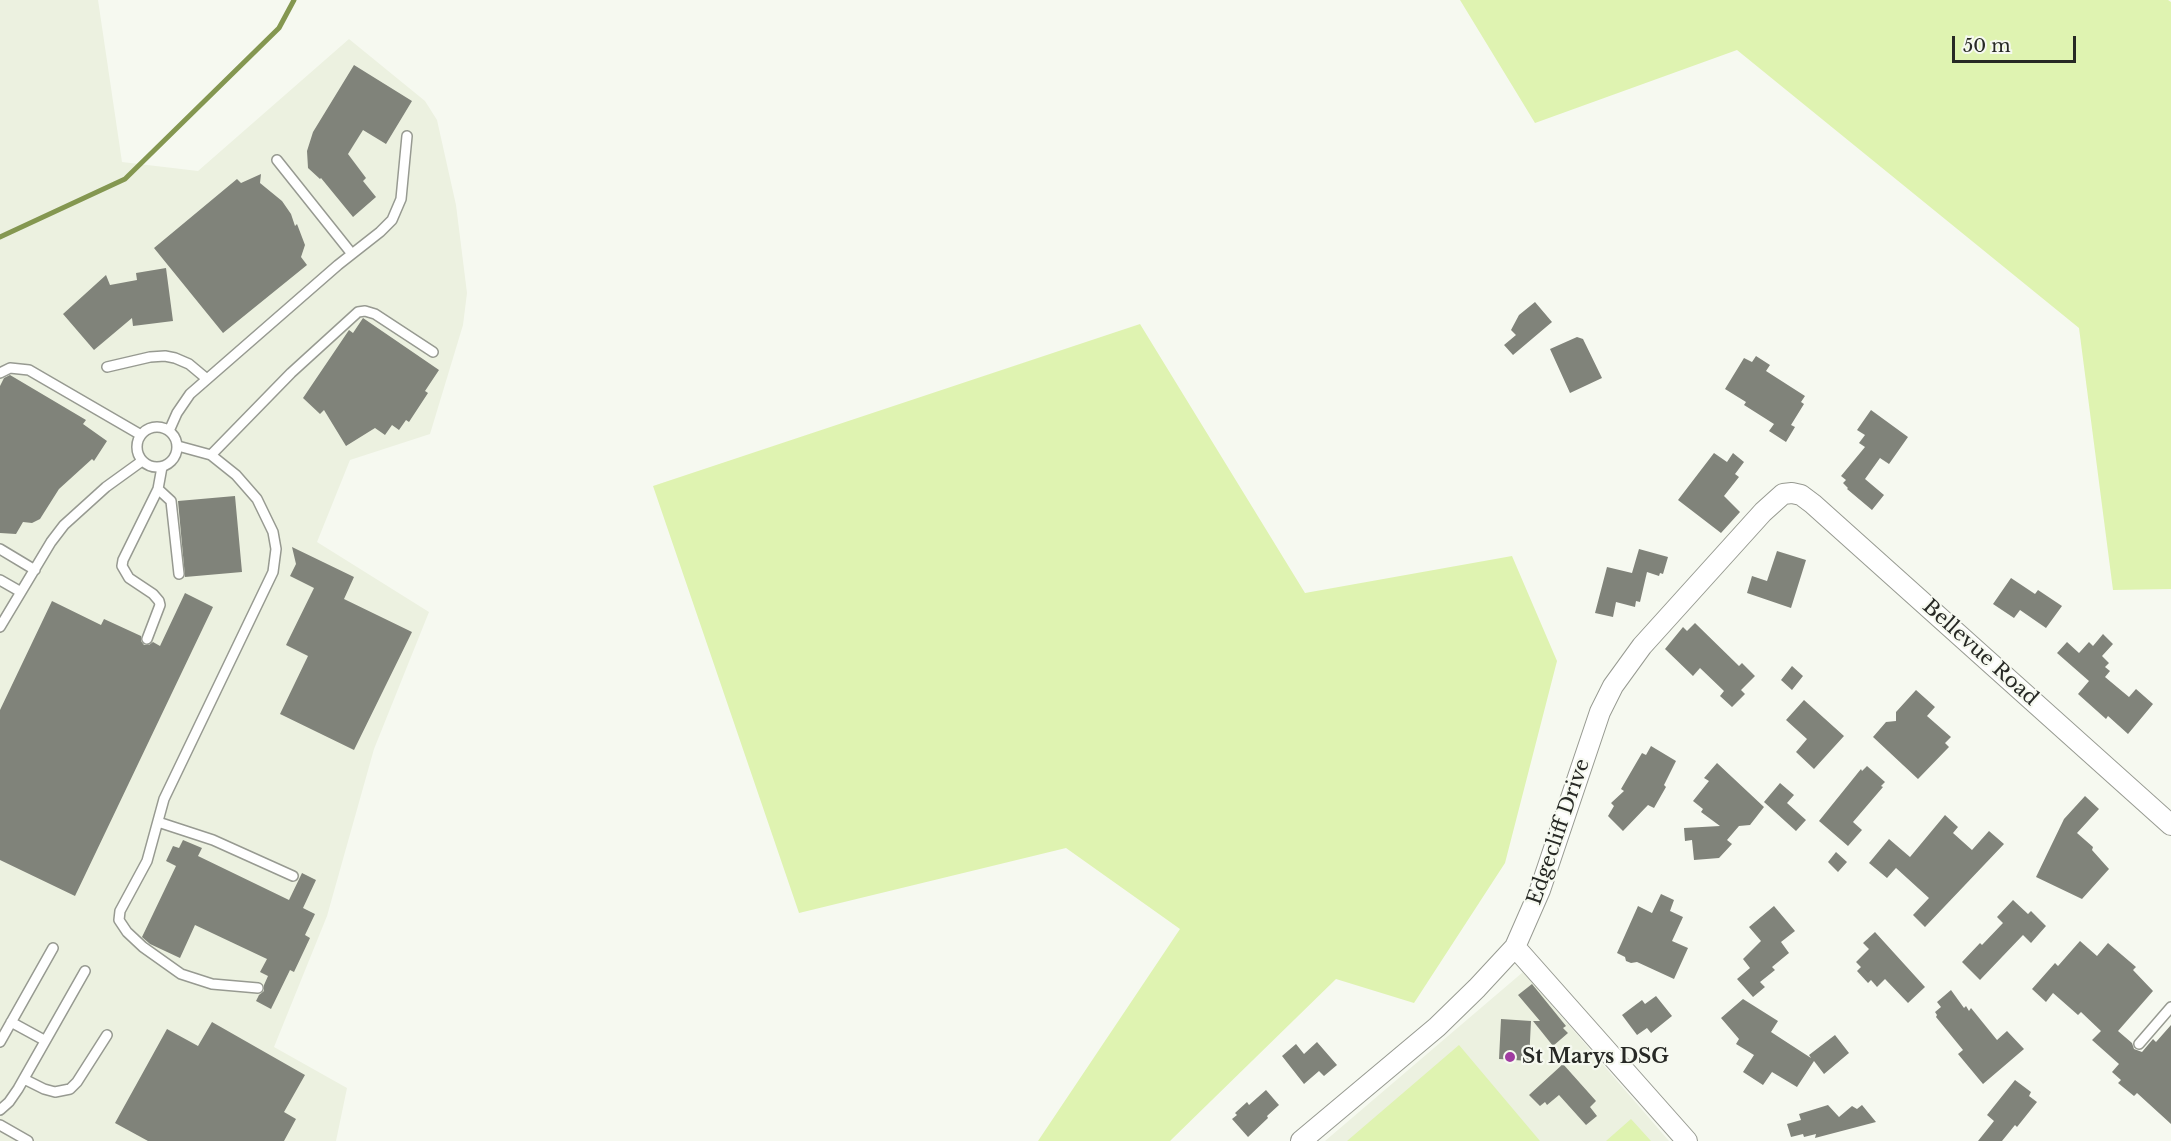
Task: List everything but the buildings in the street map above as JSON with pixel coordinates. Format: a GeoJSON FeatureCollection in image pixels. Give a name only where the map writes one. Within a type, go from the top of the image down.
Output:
{"type":"FeatureCollection","features":[{"type":"Feature","properties":{"kind":"street","name":"Bellevue Road"},"geometry":{"type":"LineString","coordinates":[[1783,494],[1801,495],[1813,504],[2171,825]]}},
{"type":"Feature","properties":{"kind":"street","name":"Edgecliff Drive"},"geometry":{"type":"LineString","coordinates":[[1301,1141],[1437,1027],[1515,947],[1540,890],[1600,712],[1613,686],[1642,646],[1763,512],[1783,494]]}},
{"type":"Feature","properties":{"kind":"street"},"geometry":{"type":"LineString","coordinates":[[1515,947],[1687,1141]]}},
{"type":"Feature","properties":{"kind":"lane"},"geometry":{"type":"LineString","coordinates":[[169,431],[177,413],[190,394],[392,220],[401,199],[407,136]]}},
{"type":"Feature","properties":{"kind":"lane"},"geometry":{"type":"LineString","coordinates":[[277,160],[352,254]]}},
{"type":"Feature","properties":{"kind":"lane"},"geometry":{"type":"LineString","coordinates":[[211,455],[291,373],[358,312],[365,311],[375,314],[433,352]]}},
{"type":"Feature","properties":{"kind":"lane"},"geometry":{"type":"LineString","coordinates":[[107,367],[150,357],[165,356],[189,364],[207,379]]}},
{"type":"Feature","properties":{"kind":"lane"},"geometry":{"type":"LineString","coordinates":[[0,373],[10,368],[29,370],[141,435]]}},
{"type":"Feature","properties":{"kind":"lane"},"geometry":{"type":"LineString","coordinates":[[147,639],[157,613],[159,600],[129,578],[122,566],[158,489],[162,467],[173,459],[178,446],[176,439],[169,431],[153,427],[141,435],[137,448],[142,461],[148,465],[162,467]]}},
{"type":"Feature","properties":{"kind":"lane"},"geometry":{"type":"LineString","coordinates":[[178,446],[211,455],[236,475],[257,499],[273,532],[276,549],[273,572],[164,799],[147,861],[120,911],[121,925],[143,947],[181,974],[212,984],[258,988]]}},
{"type":"Feature","properties":{"kind":"lane"},"geometry":{"type":"LineString","coordinates":[[0,627],[51,542],[64,525],[99,493],[142,461]]}},
{"type":"Feature","properties":{"kind":"lane"},"geometry":{"type":"LineString","coordinates":[[158,489],[168,497],[173,508],[180,574]]}},
{"type":"Feature","properties":{"kind":"lane"},"geometry":{"type":"LineString","coordinates":[[0,549],[35,570]]}},
{"type":"Feature","properties":{"kind":"lane"},"geometry":{"type":"LineString","coordinates":[[0,580],[21,592]]}},
{"type":"Feature","properties":{"kind":"lane"},"geometry":{"type":"LineString","coordinates":[[158,822],[213,840],[293,876]]}},
{"type":"Feature","properties":{"kind":"lane"},"geometry":{"type":"LineString","coordinates":[[0,1042],[53,948]]}},
{"type":"Feature","properties":{"kind":"lane"},"geometry":{"type":"LineString","coordinates":[[0,1110],[9,1102],[24,1078],[85,971]]}},
{"type":"Feature","properties":{"kind":"lane"},"geometry":{"type":"LineString","coordinates":[[2139,1044],[2171,1007]]}},
{"type":"Feature","properties":{"kind":"lane"},"geometry":{"type":"LineString","coordinates":[[11,1022],[44,1040]]}},
{"type":"Feature","properties":{"kind":"lane"},"geometry":{"type":"LineString","coordinates":[[24,1078],[55,1092],[70,1089],[77,1082],[107,1035]]}},
{"type":"Feature","properties":{"kind":"lane"},"geometry":{"type":"LineString","coordinates":[[0,1125],[28,1141]]}},
{"type":"Feature","properties":{"kind":"shaded area"},"geometry":{"type":"Polygon","coordinates":[[[0,0],[98,0],[122,162],[198,171],[349,39],[425,101],[437,120],[456,205],[467,293],[463,325],[430,434],[350,460],[317,542],[429,612],[374,749],[327,916],[274,1047],[347,1088],[336,1141],[0,1141],[0,0]]]}},
{"type":"Feature","properties":{"kind":"shaded area","name":"St Marys DSG"},"geometry":{"type":"Polygon","coordinates":[[[1523,972],[1669,1141],[1325,1141],[1523,972]]]}},
{"type":"Feature","properties":{"kind":"green space"},"geometry":{"type":"Polygon","coordinates":[[[1460,0],[2168,0],[2171,2],[2171,589],[2113,590],[2079,328],[1737,50],[1535,123],[1460,0]]]}},
{"type":"Feature","properties":{"kind":"green space"},"geometry":{"type":"Polygon","coordinates":[[[1140,324],[1305,593],[1512,556],[1557,661],[1505,863],[1414,1003],[1336,979],[1170,1141],[1038,1141],[1180,929],[1066,848],[799,913],[653,486],[1140,324]]]}},
{"type":"Feature","properties":{"kind":"green space"},"geometry":{"type":"Polygon","coordinates":[[[1459,1045],[1540,1141],[1347,1141],[1459,1045]]]}},
{"type":"Feature","properties":{"kind":"green space"},"geometry":{"type":"Polygon","coordinates":[[[1631,1119],[1651,1141],[1606,1141],[1631,1119]]]}},
{"type":"Feature","properties":{"kind":"waterway"},"geometry":{"type":"LineString","coordinates":[[0,237],[125,179],[279,28],[294,0]]}},
{"type":"Feature","properties":{"kind":"place","name":"St Marys DSG"},"geometry":{"type":"Point","coordinates":[1510,1057]}}]}
